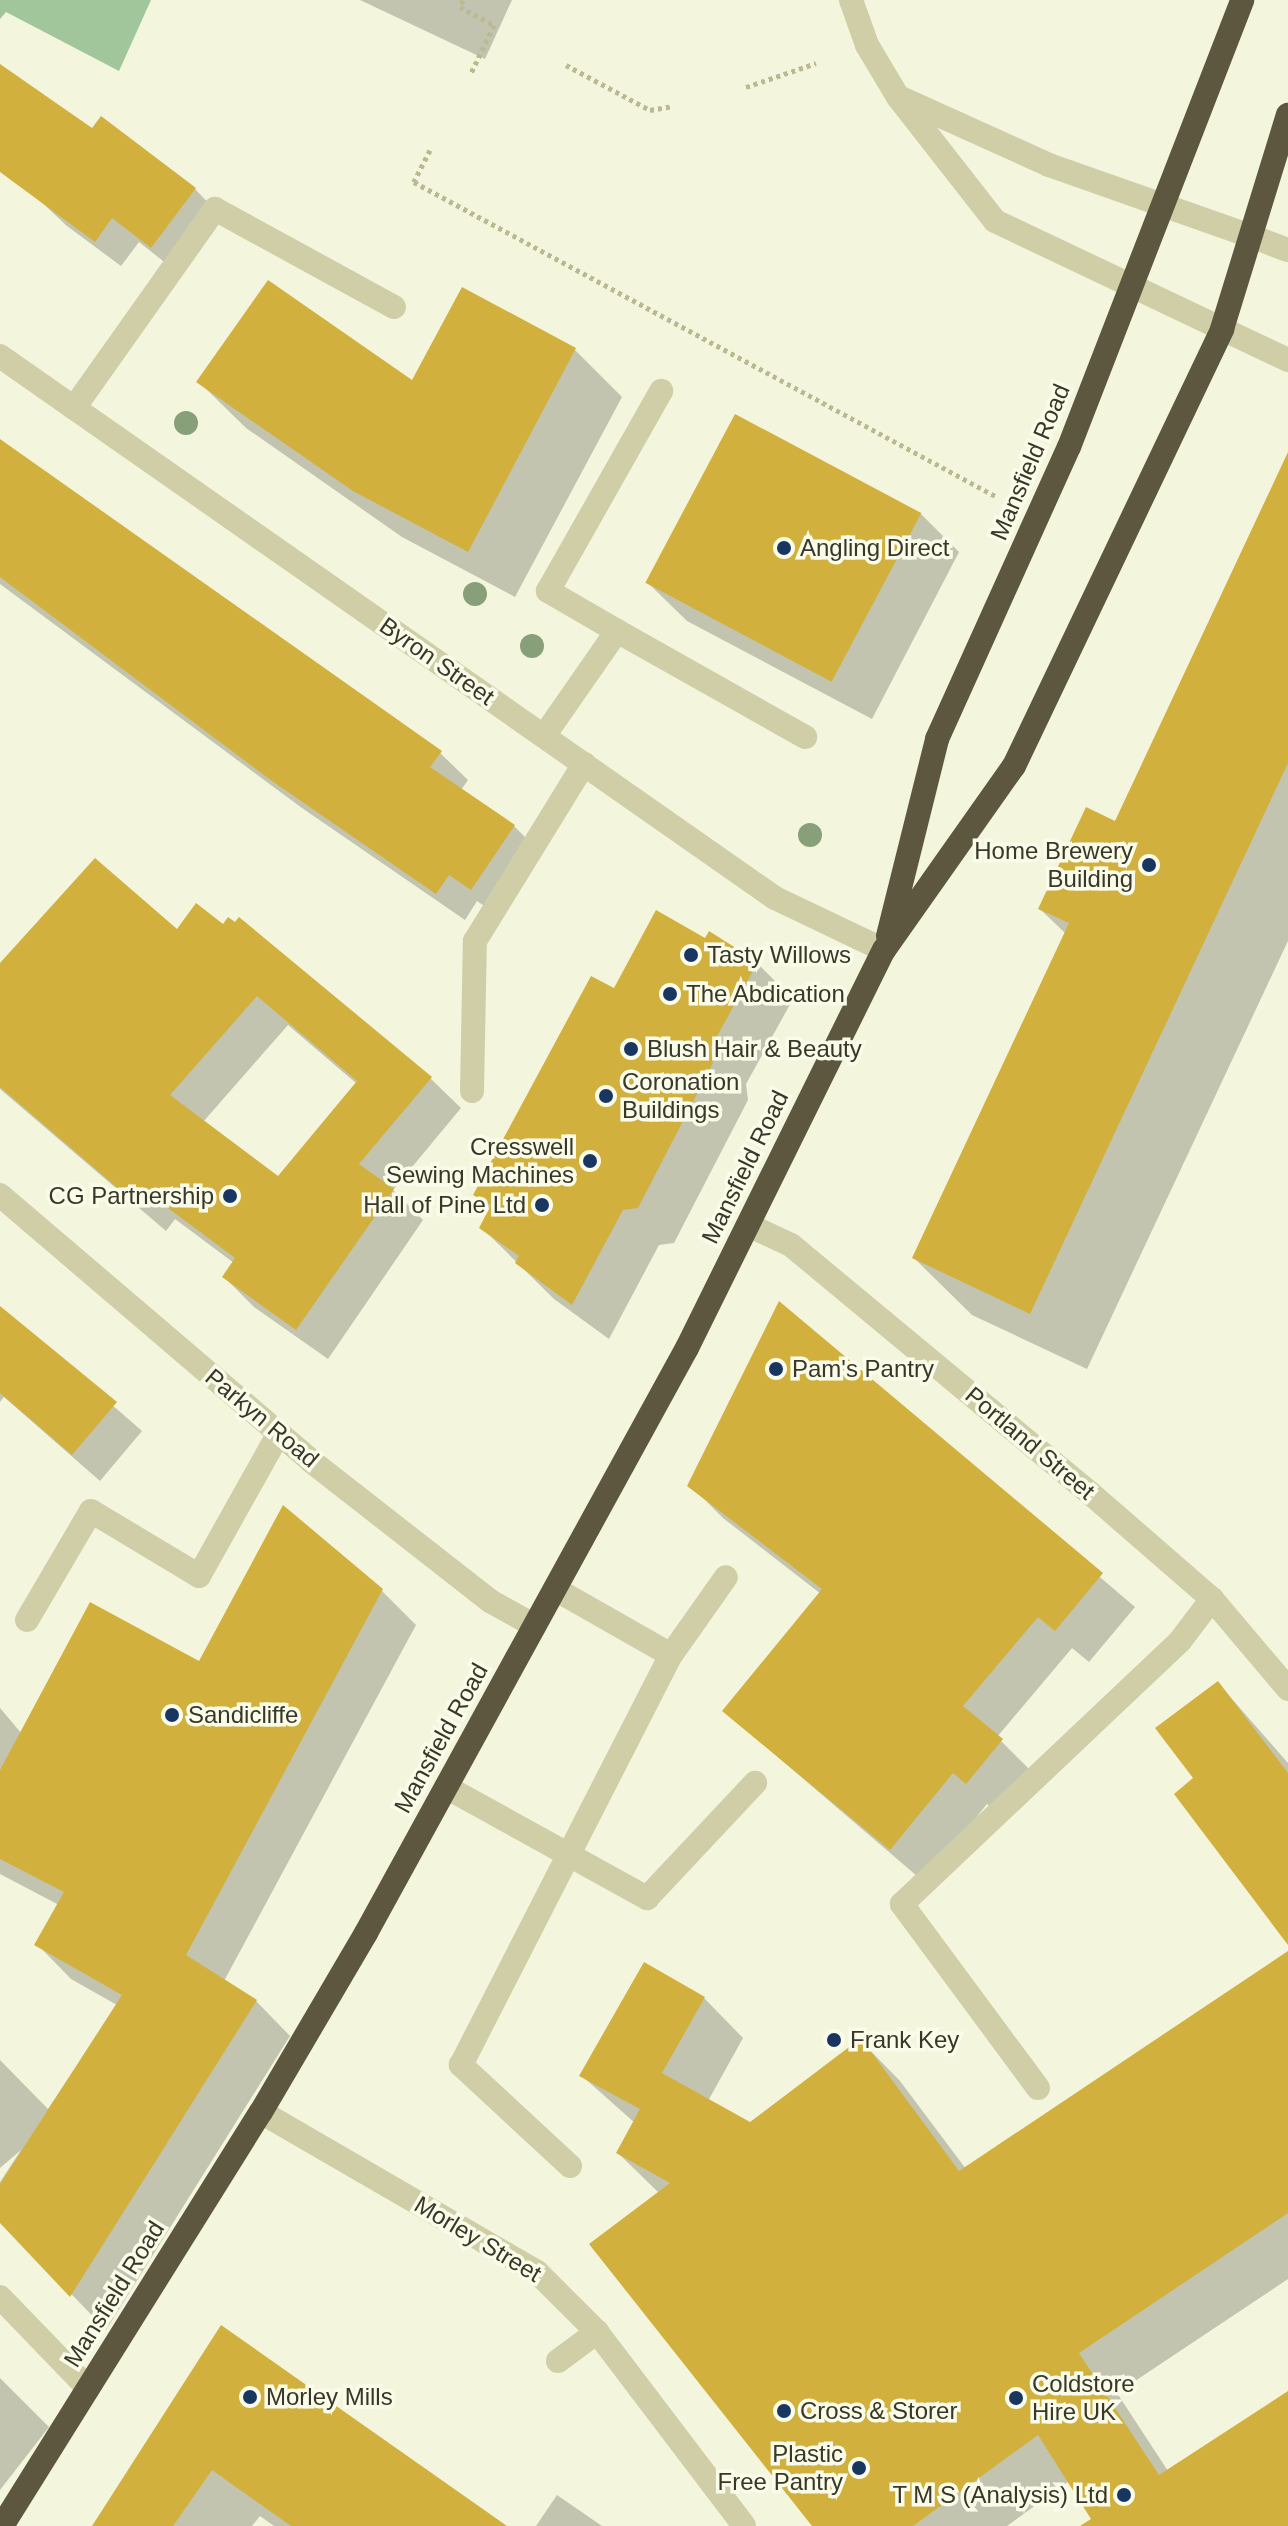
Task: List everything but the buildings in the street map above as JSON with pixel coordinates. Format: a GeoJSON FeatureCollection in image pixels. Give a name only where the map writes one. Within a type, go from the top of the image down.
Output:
{"type":"FeatureCollection","features":[{"type":"Feature","properties":{"kind":"highway","name":"Mansfield Road"},"geometry":{"type":"LineString","coordinates":[[884,950],[937,739],[1069,447],[1242,0]]}},
{"type":"Feature","properties":{"kind":"highway","name":"Mansfield Road"},"geometry":{"type":"LineString","coordinates":[[2,2526],[261,2112],[446,1787],[748,1225],[884,950],[1014,766],[1222,329],[1288,115]]}},
{"type":"Feature","properties":{"kind":"street"},"geometry":{"type":"LineString","coordinates":[[851,0],[867,45],[898,97],[995,221],[1288,360]]}},
{"type":"Feature","properties":{"kind":"street"},"geometry":{"type":"LineString","coordinates":[[898,97],[1049,165],[1288,250]]}},
{"type":"Feature","properties":{"kind":"street"},"geometry":{"type":"LineString","coordinates":[[74,408],[215,209],[394,307]]}},
{"type":"Feature","properties":{"kind":"street","name":"Byron Street"},"geometry":{"type":"LineString","coordinates":[[0,356],[775,898],[884,950]]}},
{"type":"Feature","properties":{"kind":"street"},"geometry":{"type":"LineString","coordinates":[[661,391],[548,591],[805,737]]}},
{"type":"Feature","properties":{"kind":"street"},"geometry":{"type":"LineString","coordinates":[[544,736],[617,631]]}},
{"type":"Feature","properties":{"kind":"street"},"geometry":{"type":"LineString","coordinates":[[472,1091],[475,941],[584,764]]}},
{"type":"Feature","properties":{"kind":"street","name":"Parkyn Road"},"geometry":{"type":"LineString","coordinates":[[0,1195],[279,1433],[490,1601],[535,1626]]}},
{"type":"Feature","properties":{"kind":"street","name":"Portland Street"},"geometry":{"type":"LineString","coordinates":[[748,1225],[791,1245],[1212,1599],[1288,1689]]}},
{"type":"Feature","properties":{"kind":"street"},"geometry":{"type":"LineString","coordinates":[[27,1620],[91,1511],[199,1576],[279,1433]]}},
{"type":"Feature","properties":{"kind":"street"},"geometry":{"type":"LineString","coordinates":[[570,2166],[461,2065],[671,1655],[726,1577]]}},
{"type":"Feature","properties":{"kind":"street"},"geometry":{"type":"LineString","coordinates":[[555,1589],[671,1655]]}},
{"type":"Feature","properties":{"kind":"street"},"geometry":{"type":"LineString","coordinates":[[1038,2088],[902,1904],[1180,1641],[1212,1599]]}},
{"type":"Feature","properties":{"kind":"street"},"geometry":{"type":"LineString","coordinates":[[446,1787],[647,1898],[755,1783]]}},
{"type":"Feature","properties":{"kind":"street","name":"Morley Street"},"geometry":{"type":"LineString","coordinates":[[261,2112],[537,2272],[597,2332],[744,2526]]}},
{"type":"Feature","properties":{"kind":"street"},"geometry":{"type":"LineString","coordinates":[[0,2297],[88,2388]]}},
{"type":"Feature","properties":{"kind":"street"},"geometry":{"type":"LineString","coordinates":[[558,2361],[597,2332]]}},
{"type":"Feature","properties":{"kind":"path"},"geometry":{"type":"LineString","coordinates":[[463,0],[460,7],[494,25],[471,73]]}},
{"type":"Feature","properties":{"kind":"path"},"geometry":{"type":"LineString","coordinates":[[746,87],[816,63]]}},
{"type":"Feature","properties":{"kind":"path"},"geometry":{"type":"LineString","coordinates":[[566,65],[650,110],[672,106]]}},
{"type":"Feature","properties":{"kind":"path"},"geometry":{"type":"LineString","coordinates":[[430,150],[414,182],[973,483]]}},
{"type":"Feature","properties":{"kind":"green space"},"geometry":{"type":"Polygon","coordinates":[[[0,0],[151,0],[119,71],[6,12],[0,19],[0,0]]]}},
{"type":"Feature","properties":{"kind":"place","name":"Angling Direct"},"geometry":{"type":"Point","coordinates":[784,548]}},
{"type":"Feature","properties":{"kind":"place","name":"Home Brewery Building"},"geometry":{"type":"Point","coordinates":[1149,865]}},
{"type":"Feature","properties":{"kind":"place","name":"Tasty Willows"},"geometry":{"type":"Point","coordinates":[691,955]}},
{"type":"Feature","properties":{"kind":"place","name":"The Abdication"},"geometry":{"type":"Point","coordinates":[670,994]}},
{"type":"Feature","properties":{"kind":"place","name":"Blush Hair & Beauty"},"geometry":{"type":"Point","coordinates":[631,1049]}},
{"type":"Feature","properties":{"kind":"place","name":"Coronation Buildings"},"geometry":{"type":"Point","coordinates":[606,1096]}},
{"type":"Feature","properties":{"kind":"place","name":"Cresswell Sewing Machines"},"geometry":{"type":"Point","coordinates":[590,1161]}},
{"type":"Feature","properties":{"kind":"place","name":"CG Partnership"},"geometry":{"type":"Point","coordinates":[230,1196]}},
{"type":"Feature","properties":{"kind":"place","name":"Hall of Pine Ltd"},"geometry":{"type":"Point","coordinates":[542,1205]}},
{"type":"Feature","properties":{"kind":"place","name":"Pam's Pantry"},"geometry":{"type":"Point","coordinates":[776,1369]}},
{"type":"Feature","properties":{"kind":"place","name":"Sandicliffe"},"geometry":{"type":"Point","coordinates":[172,1715]}},
{"type":"Feature","properties":{"kind":"place","name":"Frank Key"},"geometry":{"type":"Point","coordinates":[834,2040]}},
{"type":"Feature","properties":{"kind":"place","name":"Morley Mills"},"geometry":{"type":"Point","coordinates":[250,2397]}},
{"type":"Feature","properties":{"kind":"place","name":"Coldstore Hire UK"},"geometry":{"type":"Point","coordinates":[1016,2398]}},
{"type":"Feature","properties":{"kind":"place","name":"Cross & Storer"},"geometry":{"type":"Point","coordinates":[784,2411]}},
{"type":"Feature","properties":{"kind":"place","name":"Plastic Free Pantry"},"geometry":{"type":"Point","coordinates":[859,2468]}},
{"type":"Feature","properties":{"kind":"place","name":"T M S (Analysis) Ltd"},"geometry":{"type":"Point","coordinates":[1124,2495]}}]}
